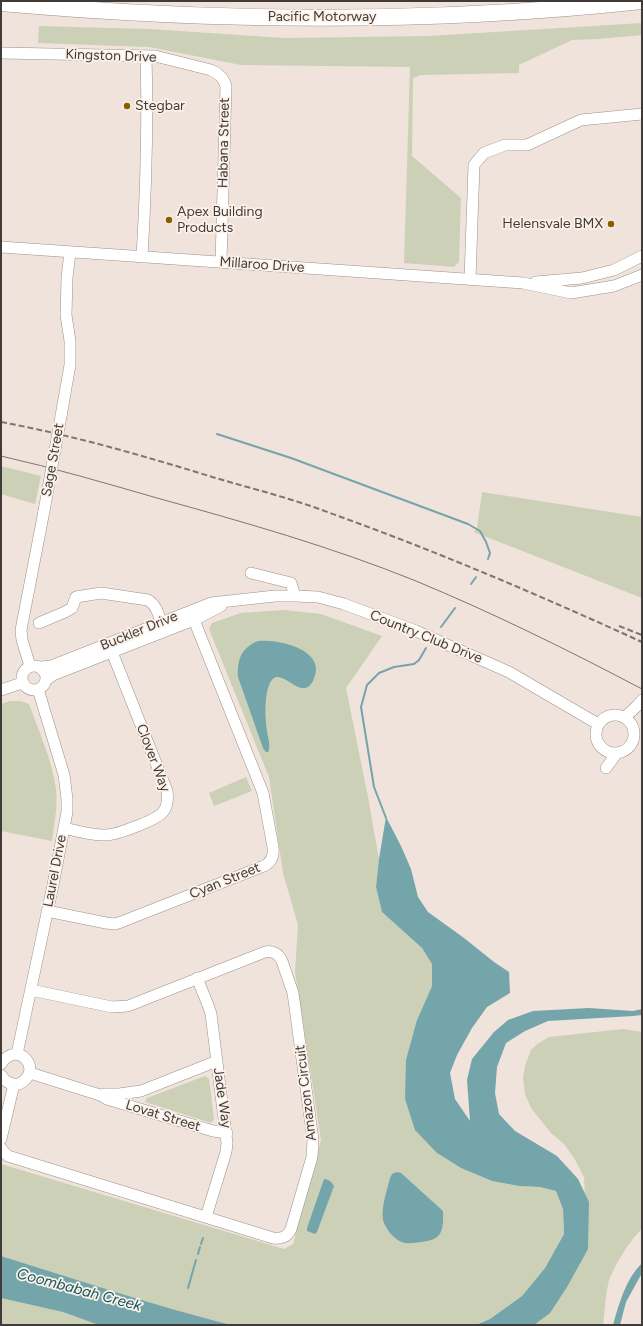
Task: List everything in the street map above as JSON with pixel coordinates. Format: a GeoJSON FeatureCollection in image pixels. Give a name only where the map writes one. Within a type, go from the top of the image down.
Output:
{"type":"FeatureCollection","features":[{"type":"Feature","properties":{"kind":"highway","name":"Pacific Motorway"},"geometry":{"type":"LineString","coordinates":[[1,3],[125,13],[191,16],[392,17],[480,14],[642,2]]}},
{"type":"Feature","properties":{"kind":"street","name":"Kingston Drive"},"geometry":{"type":"LineString","coordinates":[[1,52],[155,56],[204,68],[219,74]]}},
{"type":"Feature","properties":{"kind":"street"},"geometry":{"type":"LineString","coordinates":[[142,257],[146,187],[148,102],[146,56]]}},
{"type":"Feature","properties":{"kind":"street","name":"Habana Street"},"geometry":{"type":"LineString","coordinates":[[219,74],[224,80],[226,86],[221,262]]}},
{"type":"Feature","properties":{"kind":"street"},"geometry":{"type":"LineString","coordinates":[[470,279],[474,165],[484,153],[505,145],[527,145],[581,120],[642,114]]}},
{"type":"Feature","properties":{"kind":"street","name":"Millaroo Drive"},"geometry":{"type":"LineString","coordinates":[[1,247],[523,283],[571,293],[614,286],[639,279]]}},
{"type":"Feature","properties":{"kind":"street","name":"Sage Street"},"geometry":{"type":"LineString","coordinates":[[36,666],[22,640],[21,630],[70,365],[70,341],[66,315],[67,278],[70,252]]}},
{"type":"Feature","properties":{"kind":"street","name":"Millaroo Drive"},"geometry":{"type":"LineString","coordinates":[[523,283],[582,278],[614,270],[642,256]]}},
{"type":"Feature","properties":{"kind":"street"},"geometry":{"type":"LineString","coordinates":[[251,573],[291,583],[295,596]]}},
{"type":"Feature","properties":{"kind":"street"},"geometry":{"type":"LineString","coordinates":[[40,622],[72,608],[76,597],[101,592],[148,600],[156,608],[163,627]]}},
{"type":"Feature","properties":{"kind":"street","name":"Buckler Drive"},"geometry":{"type":"LineString","coordinates":[[46,680],[53,675],[112,652],[211,603],[274,596],[295,596]]}},
{"type":"Feature","properties":{"kind":"street","name":"Country Club Drive"},"geometry":{"type":"LineString","coordinates":[[295,596],[318,597],[344,604],[416,632],[509,672],[598,724]]}},
{"type":"Feature","properties":{"kind":"street","name":"Buckler Drive"},"geometry":{"type":"LineString","coordinates":[[36,666],[51,666],[163,627],[194,620],[223,604],[239,600]]}},
{"type":"Feature","properties":{"kind":"street","name":"Cyan Street"},"geometry":{"type":"LineString","coordinates":[[47,911],[115,924],[264,866],[272,859],[273,847],[263,793],[194,620]]}},
{"type":"Feature","properties":{"kind":"street","name":"Clover Way"},"geometry":{"type":"LineString","coordinates":[[64,828],[103,835],[116,834],[157,816],[163,812],[167,805],[167,791],[112,652]]}},
{"type":"Feature","properties":{"kind":"street"},"geometry":{"type":"LineString","coordinates":[[36,666],[45,672],[46,680],[42,687],[31,690],[22,683],[22,674],[24,670],[36,666]]}},
{"type":"Feature","properties":{"kind":"street"},"geometry":{"type":"LineString","coordinates":[[1,690],[22,683]]}},
{"type":"Feature","properties":{"kind":"street","name":"Laurel Drive"},"geometry":{"type":"LineString","coordinates":[[17,1054],[67,812],[64,775],[38,689]]}},
{"type":"Feature","properties":{"kind":"street"},"geometry":{"type":"LineString","coordinates":[[629,720],[640,703]]}},
{"type":"Feature","properties":{"kind":"street"},"geometry":{"type":"LineString","coordinates":[[629,748],[638,739],[629,720],[620,715],[613,714],[604,718],[598,724],[596,739],[600,747],[612,752],[620,753],[629,748],[642,746]]}},
{"type":"Feature","properties":{"kind":"street","name":"Amazon Circuit"},"geometry":{"type":"LineString","coordinates":[[1,1148],[8,1156],[273,1238],[284,1238],[289,1234],[304,1188],[312,1157],[313,1140],[293,993],[280,957],[274,952],[265,952],[133,1004],[120,1007],[112,1007],[31,990]]}},
{"type":"Feature","properties":{"kind":"street","name":"Jade Way"},"geometry":{"type":"LineString","coordinates":[[197,978],[210,1010],[227,1133],[226,1152],[206,1217]]}},
{"type":"Feature","properties":{"kind":"street"},"geometry":{"type":"LineString","coordinates":[[1,1064],[9,1055],[17,1054],[26,1058],[30,1068],[28,1078],[19,1084],[9,1083],[3,1079],[1,1075]]}},
{"type":"Feature","properties":{"kind":"street","name":"Lovat Street"},"geometry":{"type":"LineString","coordinates":[[100,1095],[141,1091],[217,1061]]}},
{"type":"Feature","properties":{"kind":"street","name":"Lovat Street"},"geometry":{"type":"LineString","coordinates":[[30,1073],[100,1095],[107,1099],[213,1131],[227,1133]]}},
{"type":"Feature","properties":{"kind":"street"},"geometry":{"type":"LineString","coordinates":[[1,1139],[14,1084]]}},
{"type":"Feature","properties":{"kind":"green space"},"geometry":{"type":"Polygon","coordinates":[[[642,23],[642,35],[572,40],[519,65],[519,73],[421,75],[413,78],[412,156],[461,198],[459,262],[454,267],[404,263],[410,67],[241,65],[149,47],[38,43],[39,26],[149,29],[285,38],[429,36],[642,23]]]}},
{"type":"Feature","properties":{"kind":"green space"},"geometry":{"type":"Polygon","coordinates":[[[1,466],[41,476],[35,504],[1,494],[1,466]]]}},
{"type":"Feature","properties":{"kind":"green space"},"geometry":{"type":"Polygon","coordinates":[[[482,492],[642,517],[642,598],[474,532],[477,528],[482,492]]]}},
{"type":"Feature","properties":{"kind":"green space"},"geometry":{"type":"Polygon","coordinates":[[[284,610],[321,614],[382,636],[346,688],[379,859],[376,887],[382,912],[422,948],[432,964],[432,986],[417,1020],[437,1153],[461,1168],[492,1181],[519,1186],[540,1187],[556,1191],[563,1209],[564,1234],[545,1268],[522,1296],[490,1319],[476,1325],[231,1325],[106,1290],[1,1256],[1,1164],[284,1249],[293,1244],[321,1140],[295,972],[298,925],[283,873],[269,777],[209,629],[212,623],[241,613],[284,610]]]}},
{"type":"Feature","properties":{"kind":"green space"},"geometry":{"type":"Polygon","coordinates":[[[10,701],[21,701],[29,704],[48,757],[56,789],[56,815],[52,841],[1,831],[1,704],[10,701]]]}},
{"type":"Feature","properties":{"kind":"green space"},"geometry":{"type":"Polygon","coordinates":[[[246,777],[252,791],[214,806],[209,793],[246,777]]]}},
{"type":"Feature","properties":{"kind":"green space"},"geometry":{"type":"Polygon","coordinates":[[[623,1029],[642,1032],[642,1229],[632,1239],[613,1271],[606,1295],[603,1325],[518,1325],[585,1196],[584,1177],[574,1158],[564,1144],[551,1133],[531,1108],[525,1094],[523,1077],[525,1066],[531,1050],[537,1044],[549,1037],[623,1029]]]}},
{"type":"Feature","properties":{"kind":"green space"},"geometry":{"type":"Polygon","coordinates":[[[205,1076],[209,1079],[214,1119],[211,1123],[145,1102],[147,1098],[205,1076]]]}},
{"type":"Feature","properties":{"kind":"green space"},"geometry":{"type":"Polygon","coordinates":[[[1,1298],[60,1311],[101,1325],[1,1325],[1,1298]]]}},
{"type":"Feature","properties":{"kind":"water"},"geometry":{"type":"Polygon","coordinates":[[[258,641],[278,642],[299,649],[308,654],[314,661],[316,670],[313,681],[308,687],[303,688],[297,686],[279,677],[274,678],[270,683],[266,707],[266,726],[269,745],[268,752],[266,752],[263,748],[238,677],[238,665],[241,655],[248,647],[258,641]]]}},
{"type":"Feature","properties":{"kind":"water"},"geometry":{"type":"Polygon","coordinates":[[[386,817],[411,869],[418,897],[428,912],[509,972],[510,993],[487,1007],[472,1028],[457,1055],[450,1073],[455,1099],[470,1121],[467,1080],[472,1059],[494,1032],[508,1020],[533,1011],[589,1008],[633,1011],[642,1009],[642,1015],[548,1021],[525,1031],[506,1043],[497,1067],[495,1093],[499,1114],[515,1131],[557,1156],[578,1179],[589,1202],[588,1249],[567,1287],[550,1313],[534,1325],[476,1325],[490,1319],[522,1296],[545,1268],[564,1234],[563,1209],[556,1191],[540,1187],[519,1186],[492,1181],[461,1168],[437,1153],[415,1130],[405,1099],[406,1060],[417,1020],[432,986],[432,964],[422,948],[382,912],[376,887],[386,817]]]}},
{"type":"Feature","properties":{"kind":"water"},"geometry":{"type":"Polygon","coordinates":[[[397,1172],[401,1173],[443,1211],[442,1230],[435,1238],[422,1242],[406,1243],[395,1238],[386,1228],[383,1220],[384,1204],[390,1178],[392,1174],[397,1172]]]}},
{"type":"Feature","properties":{"kind":"water"},"geometry":{"type":"Polygon","coordinates":[[[324,1179],[327,1179],[334,1186],[315,1234],[307,1231],[307,1228],[324,1179]]]}},
{"type":"Feature","properties":{"kind":"water","name":"Coombabah Creek"},"geometry":{"type":"Polygon","coordinates":[[[1,1256],[144,1301],[231,1325],[99,1325],[63,1312],[1,1298],[1,1256]]]}},
{"type":"Feature","properties":{"kind":"water"},"geometry":{"type":"Polygon","coordinates":[[[642,1263],[642,1273],[626,1302],[620,1325],[613,1325],[627,1284],[636,1269],[642,1263]]]}},
{"type":"Feature","properties":{"kind":"waterway"},"geometry":{"type":"LineString","coordinates":[[217,434],[291,458],[468,524],[480,531],[490,553],[488,559]]}},
{"type":"Feature","properties":{"kind":"waterway"},"geometry":{"type":"LineString","coordinates":[[471,584],[476,577]]}},
{"type":"Feature","properties":{"kind":"waterway"},"geometry":{"type":"LineString","coordinates":[[441,627],[455,608]]}},
{"type":"Feature","properties":{"kind":"waterway"},"geometry":{"type":"LineString","coordinates":[[386,818],[374,787],[361,707],[367,685],[379,673],[394,667],[414,664],[419,660],[426,648]]}},
{"type":"Feature","properties":{"kind":"waterway"},"geometry":{"type":"LineString","coordinates":[[201,1244],[203,1238]]}},
{"type":"Feature","properties":{"kind":"waterway"},"geometry":{"type":"LineString","coordinates":[[198,1254],[200,1247]]}},
{"type":"Feature","properties":{"kind":"waterway"},"geometry":{"type":"LineString","coordinates":[[188,1288],[196,1260]]}},
{"type":"Feature","properties":{"kind":"tram line"},"geometry":{"type":"LineString","coordinates":[[1,456],[79,476],[255,526],[352,557],[445,593],[558,646],[642,689]]}},
{"type":"Feature","properties":{"kind":"railway"},"geometry":{"type":"LineString","coordinates":[[1,422],[106,446],[270,493],[315,508],[487,574],[642,642]]}},
{"type":"Feature","properties":{"kind":"railway"},"geometry":{"type":"LineString","coordinates":[[619,626],[642,635]]}},
{"type":"Feature","properties":{"kind":"place","name":"Stegbar"},"geometry":{"type":"Point","coordinates":[127,106]}},
{"type":"Feature","properties":{"kind":"place","name":"Apex Building Products"},"geometry":{"type":"Point","coordinates":[169,220]}},
{"type":"Feature","properties":{"kind":"place","name":"Helensvale BMX"},"geometry":{"type":"Point","coordinates":[611,224]}}]}
